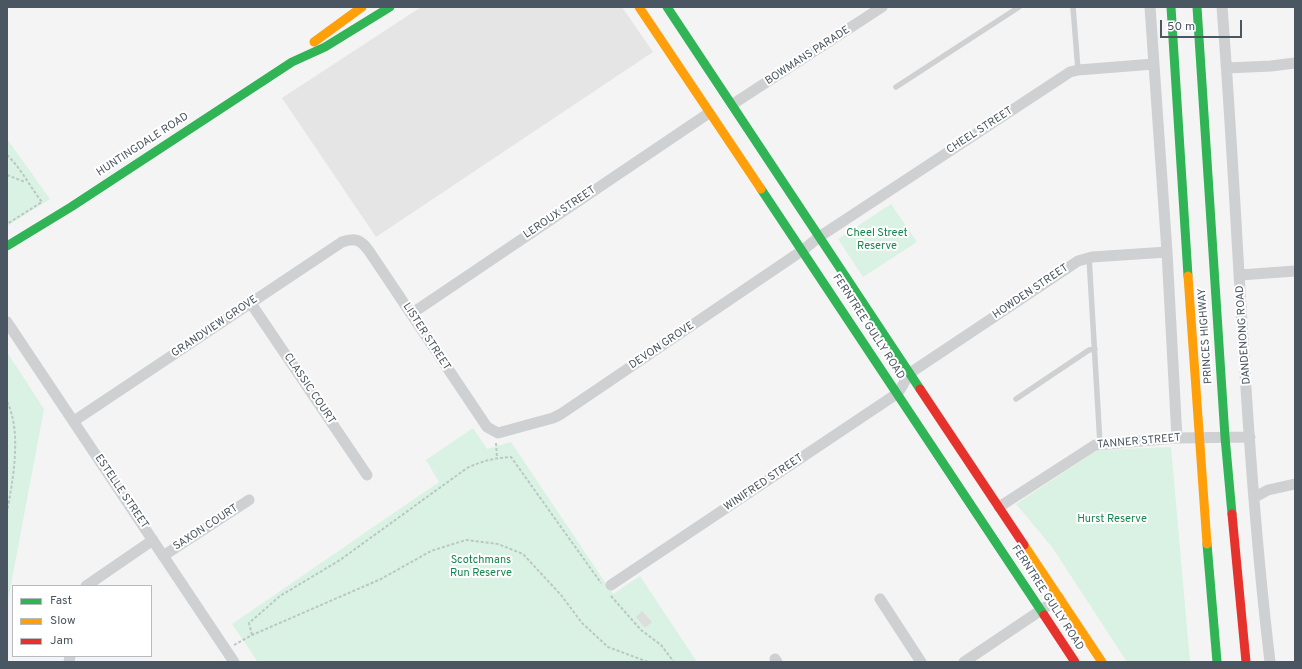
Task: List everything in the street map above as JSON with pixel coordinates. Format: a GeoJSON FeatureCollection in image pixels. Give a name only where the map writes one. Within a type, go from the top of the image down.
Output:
{"type":"FeatureCollection","features":[{"type":"Feature","properties":{"kind":"main road","name":"HUNTINGDALE ROAD"},"geometry":{"type":"LineString","coordinates":[[292,62],[310,44],[362,7]]}},
{"type":"Feature","properties":{"kind":"main road","name":"HUNTINGDALE ROAD"},"geometry":{"type":"LineString","coordinates":[[7,246],[71,207],[292,62],[325,47],[390,7]]}},
{"type":"Feature","properties":{"kind":"main road","name":"FERNTREE GULLY ROAD"},"geometry":{"type":"LineString","coordinates":[[639,7],[709,113],[803,250],[1075,662]]}},
{"type":"Feature","properties":{"kind":"main road","name":"FERNTREE GULLY ROAD"},"geometry":{"type":"LineString","coordinates":[[667,7],[733,104],[819,237],[1102,662]]}},
{"type":"Feature","properties":{"kind":"main road","name":"PRINCES HIGHWAY"},"geometry":{"type":"LineString","coordinates":[[1171,7],[1198,437],[1217,662]]}},
{"type":"Feature","properties":{"kind":"main road","name":"PRINCES HIGHWAY"},"geometry":{"type":"LineString","coordinates":[[1197,7],[1225,437],[1246,662]]}},
{"type":"Feature","properties":{"kind":"street"},"geometry":{"type":"LineString","coordinates":[[362,7],[370,19]]}},
{"type":"Feature","properties":{"kind":"street"},"geometry":{"type":"LineString","coordinates":[[1150,7],[1167,252],[1177,438]]}},
{"type":"Feature","properties":{"kind":"street","name":"DANDENONG ROAD"},"geometry":{"type":"LineString","coordinates":[[1222,7],[1253,479],[1261,584],[1270,662]]}},
{"type":"Feature","properties":{"kind":"street","name":"BOWMANS PARADE"},"geometry":{"type":"LineString","coordinates":[[733,104],[877,8]]}},
{"type":"Feature","properties":{"kind":"street"},"geometry":{"type":"LineString","coordinates":[[1227,68],[1295,63]]}},
{"type":"Feature","properties":{"kind":"street","name":"CHEEL STREET"},"geometry":{"type":"LineString","coordinates":[[819,237],[1070,72],[1078,70],[1154,64]]}},
{"type":"Feature","properties":{"kind":"street","name":"LEROUX STREET"},"geometry":{"type":"LineString","coordinates":[[411,314],[709,113]]}},
{"type":"Feature","properties":{"kind":"street","name":"DEVON GROVE"},"geometry":{"type":"LineString","coordinates":[[495,433],[502,433],[561,414],[803,250],[819,237]]}},
{"type":"Feature","properties":{"kind":"street","name":"GRANDVIEW GROVE"},"geometry":{"type":"LineString","coordinates":[[74,421],[250,302],[342,242],[351,239],[359,240]]}},
{"type":"Feature","properties":{"kind":"street","name":"LISTER STREET"},"geometry":{"type":"LineString","coordinates":[[359,240],[369,250],[482,421],[495,433]]}},
{"type":"Feature","properties":{"kind":"street","name":"HOWDEN STREET"},"geometry":{"type":"LineString","coordinates":[[910,373],[1078,261],[1089,257],[1167,252]]}},
{"type":"Feature","properties":{"kind":"street"},"geometry":{"type":"LineString","coordinates":[[1240,276],[1295,271]]}},
{"type":"Feature","properties":{"kind":"street","name":"CLASSIC COURT"},"geometry":{"type":"LineString","coordinates":[[250,302],[367,475]]}},
{"type":"Feature","properties":{"kind":"street","name":"ESTELLE STREET"},"geometry":{"type":"LineString","coordinates":[[7,322],[234,662]]}},
{"type":"Feature","properties":{"kind":"street","name":"WINIFRED STREET"},"geometry":{"type":"LineString","coordinates":[[609,589],[898,393],[910,373]]}},
{"type":"Feature","properties":{"kind":"street","name":"TANNER STREET"},"geometry":{"type":"LineString","coordinates":[[999,507],[1086,449],[1100,444],[1198,437],[1250,437]]}},
{"type":"Feature","properties":{"kind":"street"},"geometry":{"type":"LineString","coordinates":[[1253,479],[1268,484],[1294,484]]}},
{"type":"Feature","properties":{"kind":"street"},"geometry":{"type":"LineString","coordinates":[[1255,497],[1268,490],[1294,484]]}},
{"type":"Feature","properties":{"kind":"street","name":"SAXON COURT"},"geometry":{"type":"LineString","coordinates":[[163,556],[249,500]]}},
{"type":"Feature","properties":{"kind":"street"},"geometry":{"type":"LineString","coordinates":[[87,585],[153,540]]}},
{"type":"Feature","properties":{"kind":"street"},"geometry":{"type":"LineString","coordinates":[[964,662],[1059,598]]}},
{"type":"Feature","properties":{"kind":"street"},"geometry":{"type":"LineString","coordinates":[[880,599],[921,662]]}},
{"type":"Feature","properties":{"kind":"lane"},"geometry":{"type":"LineString","coordinates":[[896,87],[1019,7]]}},
{"type":"Feature","properties":{"kind":"lane"},"geometry":{"type":"LineString","coordinates":[[1073,7],[1078,70]]}},
{"type":"Feature","properties":{"kind":"lane"},"geometry":{"type":"LineString","coordinates":[[1089,257],[1100,444]]}},
{"type":"Feature","properties":{"kind":"lane"},"geometry":{"type":"LineString","coordinates":[[1016,399],[1089,350],[1095,349]]}},
{"type":"Feature","properties":{"kind":"path"},"geometry":{"type":"LineString","coordinates":[[7,155],[15,163],[42,202],[7,224]]}},
{"type":"Feature","properties":{"kind":"path"},"geometry":{"type":"LineString","coordinates":[[7,175],[27,182]]}},
{"type":"Feature","properties":{"kind":"path"},"geometry":{"type":"LineString","coordinates":[[7,402],[13,414],[15,469],[7,512]]}},
{"type":"Feature","properties":{"kind":"path"},"geometry":{"type":"LineString","coordinates":[[495,433],[497,458]]}},
{"type":"Feature","properties":{"kind":"path"},"geometry":{"type":"LineString","coordinates":[[252,635],[249,623],[280,596],[340,560],[467,468],[481,461],[511,457],[641,630],[660,645],[674,662]]}},
{"type":"Feature","properties":{"kind":"path"},"geometry":{"type":"LineString","coordinates":[[226,650],[252,635],[381,579],[431,551],[466,540],[498,544],[523,554],[562,595],[582,623],[608,647],[648,662]]}},
{"type":"Feature","properties":{"kind":"shaded area"},"geometry":{"type":"Polygon","coordinates":[[[421,7],[622,7],[653,52],[376,237],[282,98],[421,7]]]}},
{"type":"Feature","properties":{"kind":"green space"},"geometry":{"type":"Polygon","coordinates":[[[7,139],[50,199],[7,226],[7,139]]]}},
{"type":"Feature","properties":{"kind":"green space","name":"Cheel Street Reserve"},"geometry":{"type":"Polygon","coordinates":[[[891,204],[917,242],[863,277],[838,239],[891,204]]]}},
{"type":"Feature","properties":{"kind":"green space"},"geometry":{"type":"Polygon","coordinates":[[[7,352],[44,409],[7,606],[7,352]]]}},
{"type":"Feature","properties":{"kind":"green space","name":"Scotchmans Run Reserve"},"geometry":{"type":"Polygon","coordinates":[[[473,428],[487,449],[511,442],[613,594],[640,576],[697,662],[258,662],[232,624],[439,482],[426,460],[473,428]]]}},
{"type":"Feature","properties":{"kind":"green space","name":"Hurst Reserve"},"geometry":{"type":"Polygon","coordinates":[[[1171,447],[1190,662],[1127,662],[1052,547],[1016,504],[1097,450],[1171,447]]]}},
{"type":"Feature","properties":{"kind":"building"},"geometry":{"type":"Polygon","coordinates":[[[642,611],[652,622],[645,628],[636,617],[642,611]]]}},
{"type":"Feature","properties":{"kind":"traffic: fast"},"geometry":{"type":"LineString","coordinates":[[7,246],[71,207],[292,62],[325,47],[390,7]]}},
{"type":"Feature","properties":{"kind":"traffic: fast"},"geometry":{"type":"LineString","coordinates":[[667,7],[920,389]]}},
{"type":"Feature","properties":{"kind":"traffic: fast"},"geometry":{"type":"LineString","coordinates":[[1171,7],[1188,276]]}},
{"type":"Feature","properties":{"kind":"traffic: fast"},"geometry":{"type":"LineString","coordinates":[[1197,7],[1225,437],[1232,514]]}},
{"type":"Feature","properties":{"kind":"traffic: fast"},"geometry":{"type":"LineString","coordinates":[[761,189],[1044,615]]}},
{"type":"Feature","properties":{"kind":"traffic: fast"},"geometry":{"type":"LineString","coordinates":[[1207,544],[1217,662]]}},
{"type":"Feature","properties":{"kind":"traffic: slow"},"geometry":{"type":"LineString","coordinates":[[314,42],[362,7]]}},
{"type":"Feature","properties":{"kind":"traffic: slow"},"geometry":{"type":"LineString","coordinates":[[639,7],[761,189]]}},
{"type":"Feature","properties":{"kind":"traffic: slow"},"geometry":{"type":"LineString","coordinates":[[1188,276],[1207,544]]}},
{"type":"Feature","properties":{"kind":"traffic: slow"},"geometry":{"type":"LineString","coordinates":[[1024,545],[1102,662]]}},
{"type":"Feature","properties":{"kind":"traffic: jam"},"geometry":{"type":"LineString","coordinates":[[920,389],[1024,545]]}},
{"type":"Feature","properties":{"kind":"traffic: jam"},"geometry":{"type":"LineString","coordinates":[[1232,514],[1246,662]]}},
{"type":"Feature","properties":{"kind":"traffic: jam"},"geometry":{"type":"LineString","coordinates":[[1044,615],[1075,662]]}}]}
